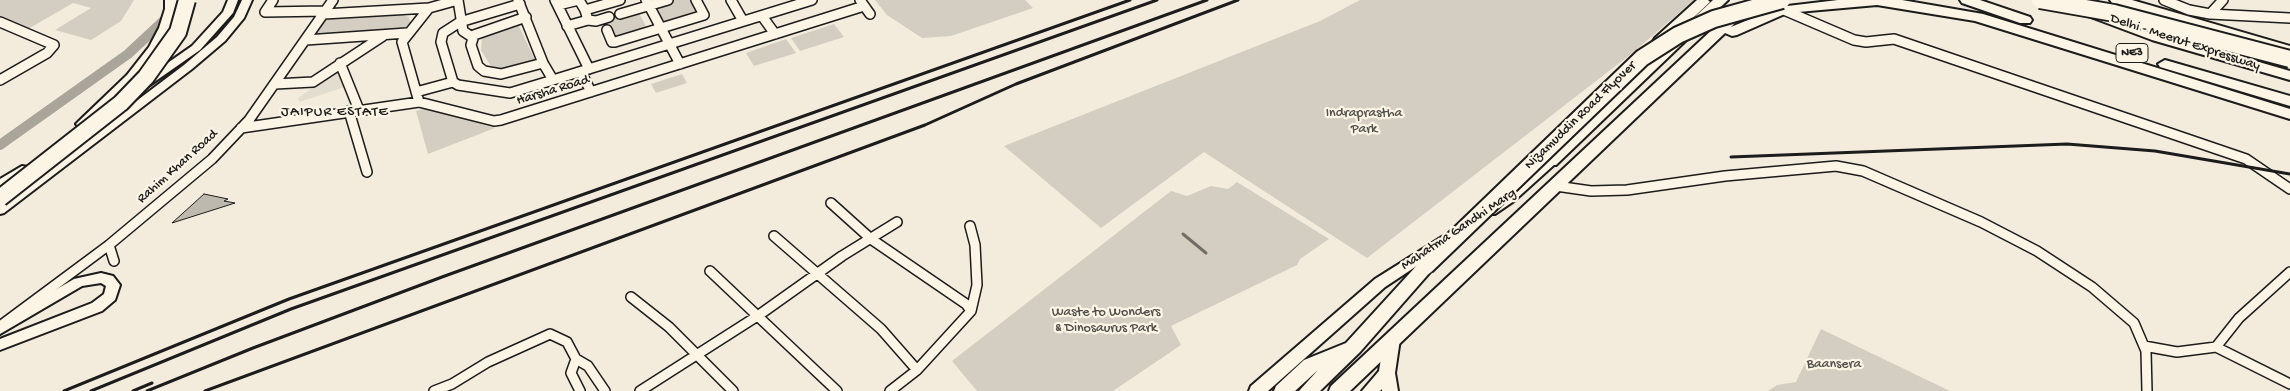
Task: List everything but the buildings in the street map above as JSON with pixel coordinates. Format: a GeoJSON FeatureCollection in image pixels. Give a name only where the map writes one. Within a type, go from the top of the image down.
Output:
{"type":"FeatureCollection","features":[{"type":"Feature","properties":{"kind":"highway"},"geometry":{"type":"LineString","coordinates":[[0,189],[85,123],[132,78],[155,48],[166,28],[172,9],[172,0]]}},
{"type":"Feature","properties":{"kind":"highway"},"geometry":{"type":"LineString","coordinates":[[0,198],[121,103],[146,77],[178,32],[187,0]]}},
{"type":"Feature","properties":{"kind":"highway"},"geometry":{"type":"LineString","coordinates":[[1642,58],[1706,0]]}},
{"type":"Feature","properties":{"kind":"highway","name":"Mahatma Gandhi Marg"},"geometry":{"type":"LineString","coordinates":[[1550,161],[1655,64],[1720,0]]}},
{"type":"Feature","properties":{"kind":"highway"},"geometry":{"type":"LineString","coordinates":[[1623,120],[1753,0]]}},
{"type":"Feature","properties":{"kind":"highway"},"geometry":{"type":"LineString","coordinates":[[1623,120],[1681,79],[1766,0]]}},
{"type":"Feature","properties":{"kind":"highway","name":"Delhi - Meerut Expressway"},"geometry":{"type":"LineString","coordinates":[[1967,0],[2048,28],[2290,101]]}},
{"type":"Feature","properties":{"kind":"highway","name":"Delhi - Meerut Expressway"},"geometry":{"type":"LineString","coordinates":[[2040,0],[2114,13],[2290,58]]}},
{"type":"Feature","properties":{"kind":"highway","name":"Delhi - Meerut Expressway"},"geometry":{"type":"LineString","coordinates":[[2066,0],[2148,34],[2290,76]]}},
{"type":"Feature","properties":{"kind":"highway"},"geometry":{"type":"LineString","coordinates":[[2116,0],[2290,50]]}},
{"type":"Feature","properties":{"kind":"highway"},"geometry":{"type":"LineString","coordinates":[[1642,58],[1678,35],[1714,19],[1783,5],[1877,1],[1978,17],[2290,114]]}},
{"type":"Feature","properties":{"kind":"highway"},"geometry":{"type":"LineString","coordinates":[[1732,32],[1783,5]]}},
{"type":"Feature","properties":{"kind":"highway","name":"Nizamuddin Road Flyover"},"geometry":{"type":"LineString","coordinates":[[1308,391],[1354,346],[1426,266],[1642,58]]}},
{"type":"Feature","properties":{"kind":"highway","name":"Mahatma Gandhi Marg"},"geometry":{"type":"LineString","coordinates":[[1338,391],[1556,186],[1623,120]]}},
{"type":"Feature","properties":{"kind":"highway"},"geometry":{"type":"LineString","coordinates":[[1283,391],[1311,365],[1354,346]]}},
{"type":"Feature","properties":{"kind":"main road","name":"Mahatma Gandhi Marg"},"geometry":{"type":"LineString","coordinates":[[1257,391],[1380,283],[1510,198],[1550,161]]}},
{"type":"Feature","properties":{"kind":"main road"},"geometry":{"type":"LineString","coordinates":[[1390,391],[1387,374],[1392,339]]}},
{"type":"Feature","properties":{"kind":"main road"},"geometry":{"type":"LineString","coordinates":[[1370,391],[1387,374]]}},
{"type":"Feature","properties":{"kind":"street"},"geometry":{"type":"LineString","coordinates":[[0,189],[196,48],[228,13],[233,0]]}},
{"type":"Feature","properties":{"kind":"street"},"geometry":{"type":"LineString","coordinates":[[0,210],[201,56],[221,39],[239,18],[248,0]]}},
{"type":"Feature","properties":{"kind":"street"},"geometry":{"type":"LineString","coordinates":[[273,0],[265,12],[429,8],[458,0],[460,22],[463,31],[472,37],[478,66],[484,71],[501,74],[543,63]]}},
{"type":"Feature","properties":{"kind":"street","name":"Rahim Khan Road"},"geometry":{"type":"LineString","coordinates":[[0,328],[25,305],[80,268],[109,245],[212,159],[241,128],[275,84],[333,0]]}},
{"type":"Feature","properties":{"kind":"street"},"geometry":{"type":"LineString","coordinates":[[384,10],[391,0]]}},
{"type":"Feature","properties":{"kind":"street"},"geometry":{"type":"LineString","coordinates":[[588,20],[579,0],[557,3],[585,70],[591,92]]}},
{"type":"Feature","properties":{"kind":"street"},"geometry":{"type":"LineString","coordinates":[[585,11],[620,0]]}},
{"type":"Feature","properties":{"kind":"street"},"geometry":{"type":"LineString","coordinates":[[620,14],[647,3],[668,0]]}},
{"type":"Feature","properties":{"kind":"street"},"geometry":{"type":"LineString","coordinates":[[607,30],[613,43],[704,15],[696,0]]}},
{"type":"Feature","properties":{"kind":"street"},"geometry":{"type":"LineString","coordinates":[[730,0],[743,21]]}},
{"type":"Feature","properties":{"kind":"street"},"geometry":{"type":"LineString","coordinates":[[553,80],[543,63],[519,2],[460,22],[449,27],[443,33],[441,42],[454,82],[458,85],[510,93],[553,80],[743,21],[762,16],[812,0]]}},
{"type":"Feature","properties":{"kind":"street"},"geometry":{"type":"LineString","coordinates":[[2164,0],[2189,10],[2210,14],[2290,18]]}},
{"type":"Feature","properties":{"kind":"street"},"geometry":{"type":"LineString","coordinates":[[2210,14],[2223,0]]}},
{"type":"Feature","properties":{"kind":"street"},"geometry":{"type":"LineString","coordinates":[[647,3],[680,64]]}},
{"type":"Feature","properties":{"kind":"street"},"geometry":{"type":"LineString","coordinates":[[862,3],[870,14]]}},
{"type":"Feature","properties":{"kind":"street","name":"Harsha Road"},"geometry":{"type":"LineString","coordinates":[[241,128],[419,102],[494,121],[774,34],[862,3]]}},
{"type":"Feature","properties":{"kind":"street"},"geometry":{"type":"LineString","coordinates":[[1783,5],[1854,40],[1866,42],[1894,39],[2248,160],[2290,189]]}},
{"type":"Feature","properties":{"kind":"street"},"geometry":{"type":"LineString","coordinates":[[585,11],[604,7]]}},
{"type":"Feature","properties":{"kind":"street"},"geometry":{"type":"LineString","coordinates":[[419,102],[402,47],[402,39],[429,8]]}},
{"type":"Feature","properties":{"kind":"street"},"geometry":{"type":"LineString","coordinates":[[762,16],[774,34]]}},
{"type":"Feature","properties":{"kind":"street"},"geometry":{"type":"LineString","coordinates":[[472,37],[478,33],[526,17]]}},
{"type":"Feature","properties":{"kind":"street"},"geometry":{"type":"LineString","coordinates":[[567,26],[609,17]]}},
{"type":"Feature","properties":{"kind":"street"},"geometry":{"type":"LineString","coordinates":[[0,22],[54,45],[47,53],[0,80]]}},
{"type":"Feature","properties":{"kind":"street"},"geometry":{"type":"LineString","coordinates":[[306,40],[407,33]]}},
{"type":"Feature","properties":{"kind":"street"},"geometry":{"type":"LineString","coordinates":[[275,84],[313,82],[383,36]]}},
{"type":"Feature","properties":{"kind":"street"},"geometry":{"type":"LineString","coordinates":[[340,63],[359,110]]}},
{"type":"Feature","properties":{"kind":"street"},"geometry":{"type":"LineString","coordinates":[[416,92],[454,82]]}},
{"type":"Feature","properties":{"kind":"street"},"geometry":{"type":"LineString","coordinates":[[349,111],[367,172]]}},
{"type":"Feature","properties":{"kind":"street"},"geometry":{"type":"LineString","coordinates":[[1556,186],[1591,190],[1627,190],[1725,176],[1836,166],[1863,171],[1981,222],[2037,251],[2092,286],[2134,323],[2146,351],[2147,391]]}},
{"type":"Feature","properties":{"kind":"street"},"geometry":{"type":"LineString","coordinates":[[831,203],[871,239],[966,304],[971,311]]}},
{"type":"Feature","properties":{"kind":"street"},"geometry":{"type":"LineString","coordinates":[[640,391],[760,314],[897,222]]}},
{"type":"Feature","properties":{"kind":"street"},"geometry":{"type":"LineString","coordinates":[[890,391],[917,370],[971,311],[977,285],[975,245],[970,226]]}},
{"type":"Feature","properties":{"kind":"street"},"geometry":{"type":"LineString","coordinates":[[774,236],[881,329],[917,370]]}},
{"type":"Feature","properties":{"kind":"street"},"geometry":{"type":"LineString","coordinates":[[109,245],[114,261]]}},
{"type":"Feature","properties":{"kind":"street"},"geometry":{"type":"LineString","coordinates":[[710,271],[760,314],[837,391]]}},
{"type":"Feature","properties":{"kind":"street"},"geometry":{"type":"LineString","coordinates":[[2216,347],[2239,318],[2290,272]]}},
{"type":"Feature","properties":{"kind":"street"},"geometry":{"type":"LineString","coordinates":[[0,328],[79,282],[101,278],[112,282],[113,287],[110,296],[97,307],[28,332],[0,345]]}},
{"type":"Feature","properties":{"kind":"street"},"geometry":{"type":"LineString","coordinates":[[631,297],[669,327],[698,354],[732,391]]}},
{"type":"Feature","properties":{"kind":"street"},"geometry":{"type":"LineString","coordinates":[[434,391],[452,384],[488,362],[550,334],[563,339],[576,359],[588,366],[605,391]]}},
{"type":"Feature","properties":{"kind":"street"},"geometry":{"type":"LineString","coordinates":[[2144,346],[2177,352],[2216,347],[2290,384]]}},
{"type":"Feature","properties":{"kind":"street"},"geometry":{"type":"LineString","coordinates":[[576,359],[571,374],[580,391]]}},
{"type":"Feature","properties":{"kind":"shaded area"},"geometry":{"type":"Polygon","coordinates":[[[339,68],[345,87],[299,102],[298,98],[339,68]]]}},
{"type":"Feature","properties":{"kind":"green space"},"geometry":{"type":"Polygon","coordinates":[[[0,0],[134,0],[121,21],[91,40],[55,30],[91,8],[73,3],[28,29],[0,17],[0,0]]]}},
{"type":"Feature","properties":{"kind":"green space"},"geometry":{"type":"Polygon","coordinates":[[[672,0],[693,0],[702,15],[664,26],[653,6],[672,0]]]}},
{"type":"Feature","properties":{"kind":"green space"},"geometry":{"type":"Polygon","coordinates":[[[875,0],[1025,0],[1033,8],[951,36],[922,38],[887,15],[875,0]]]}},
{"type":"Feature","properties":{"kind":"green space","name":"Indraprastha Park"},"geometry":{"type":"Polygon","coordinates":[[[1360,0],[1694,0],[1631,54],[1367,258],[1204,152],[1101,228],[1004,146],[1320,21],[1360,0]]]}},
{"type":"Feature","properties":{"kind":"green space"},"geometry":{"type":"Polygon","coordinates":[[[638,11],[649,32],[609,43],[599,22],[638,11]]]}},
{"type":"Feature","properties":{"kind":"green space"},"geometry":{"type":"Polygon","coordinates":[[[396,13],[409,17],[411,26],[404,31],[381,40],[307,43],[326,16],[396,13]]]}},
{"type":"Feature","properties":{"kind":"green space"},"geometry":{"type":"Polygon","coordinates":[[[517,22],[536,62],[502,70],[490,65],[481,50],[482,38],[487,34],[517,22]]]}},
{"type":"Feature","properties":{"kind":"green space"},"geometry":{"type":"Polygon","coordinates":[[[834,24],[844,37],[800,51],[791,38],[834,24]]]}},
{"type":"Feature","properties":{"kind":"green space"},"geometry":{"type":"Polygon","coordinates":[[[786,39],[796,53],[754,66],[746,53],[786,39]]]}},
{"type":"Feature","properties":{"kind":"green space"},"geometry":{"type":"Polygon","coordinates":[[[682,74],[687,83],[656,93],[651,84],[682,74]]]}},
{"type":"Feature","properties":{"kind":"green space"},"geometry":{"type":"Polygon","coordinates":[[[426,108],[495,128],[428,154],[416,111],[426,108]]]}},
{"type":"Feature","properties":{"kind":"green space","name":"Waste to Wonders & Dinosaurus Park"},"geometry":{"type":"Polygon","coordinates":[[[1237,182],[1329,239],[1300,259],[1297,265],[1171,326],[1181,345],[1113,391],[977,391],[952,361],[1171,191],[1187,196],[1211,186],[1228,189],[1237,182]]]}},
{"type":"Feature","properties":{"kind":"green space","name":"Baansera"},"geometry":{"type":"Polygon","coordinates":[[[1821,329],[1950,391],[1768,391],[1777,385],[1796,382],[1821,329]]]}},
{"type":"Feature","properties":{"kind":"waterway"},"geometry":{"type":"LineString","coordinates":[[0,145],[128,54],[171,14]]}},
{"type":"Feature","properties":{"kind":"waterway"},"geometry":{"type":"LineString","coordinates":[[1183,234],[1206,253]]}},
{"type":"Feature","properties":{"kind":"railway"},"geometry":{"type":"LineString","coordinates":[[64,391],[289,299],[1130,0]]}},
{"type":"Feature","properties":{"kind":"railway"},"geometry":{"type":"LineString","coordinates":[[91,391],[291,309],[1157,0]]}},
{"type":"Feature","properties":{"kind":"railway"},"geometry":{"type":"LineString","coordinates":[[147,391],[253,348],[442,277],[1207,0]]}},
{"type":"Feature","properties":{"kind":"railway"},"geometry":{"type":"LineString","coordinates":[[205,391],[925,125],[1016,84],[1238,0]]}},
{"type":"Feature","properties":{"kind":"railway"},"geometry":{"type":"LineString","coordinates":[[1731,157],[2067,144],[2155,151],[2290,174]]}},
{"type":"Feature","properties":{"kind":"railway"},"geometry":{"type":"LineString","coordinates":[[133,391],[152,383]]}},
{"type":"Feature","properties":{"kind":"district","name":"JAIPUR ESTATE"},"geometry":{"type":"Point","coordinates":[335,113]}}]}
